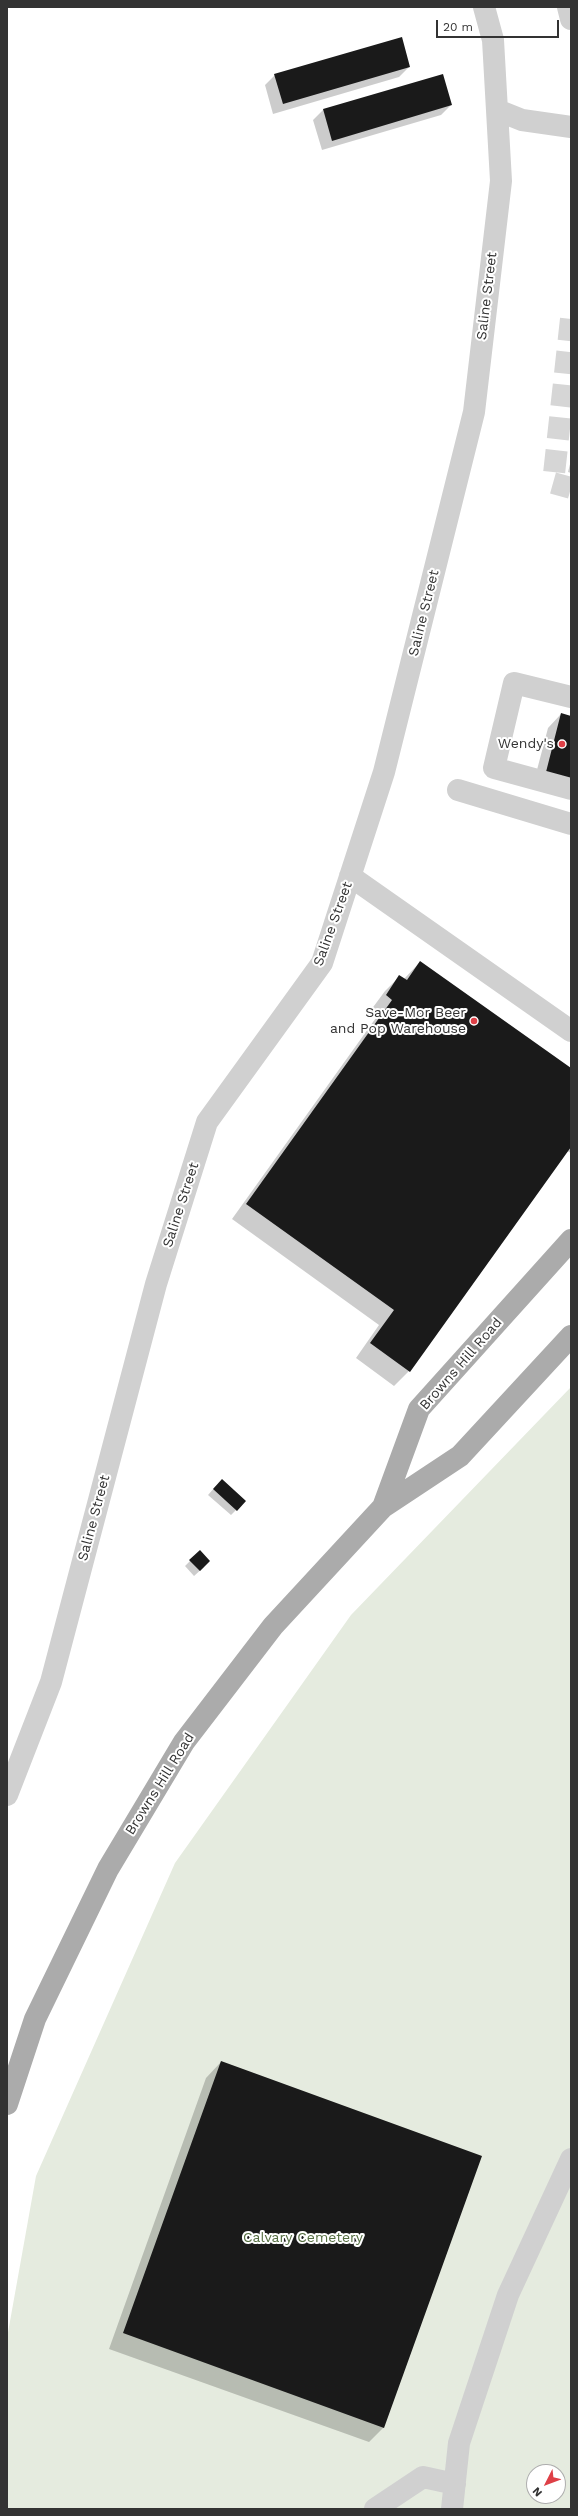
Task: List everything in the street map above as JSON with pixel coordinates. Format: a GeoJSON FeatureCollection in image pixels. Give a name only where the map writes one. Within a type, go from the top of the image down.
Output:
{"type":"FeatureCollection","features":[{"type":"Feature","properties":{"kind":"main road","name":"Browns Hill Road"},"geometry":{"type":"LineString","coordinates":[[383,1507],[419,1409],[571,1240]]}},
{"type":"Feature","properties":{"kind":"main road","name":"Browns Hill Road"},"geometry":{"type":"LineString","coordinates":[[7,2104],[35,2019],[108,1869],[184,1742],[273,1626],[383,1507],[460,1456],[571,1336]]}},
{"type":"Feature","properties":{"kind":"street","name":"Saline Street"},"geometry":{"type":"LineString","coordinates":[[7,1795],[51,1682],[156,1284],[207,1122],[322,963],[384,772],[474,412],[500,181],[493,40],[484,7]]}},
{"type":"Feature","properties":{"kind":"street"},"geometry":{"type":"LineString","coordinates":[[568,7],[571,19]]}},
{"type":"Feature","properties":{"kind":"street"},"geometry":{"type":"LineString","coordinates":[[497,110],[522,120],[571,127]]}},
{"type":"Feature","properties":{"kind":"street"},"geometry":{"type":"LineString","coordinates":[[571,697],[514,683],[494,768],[571,789]]}},
{"type":"Feature","properties":{"kind":"street"},"geometry":{"type":"LineString","coordinates":[[458,790],[571,824]]}},
{"type":"Feature","properties":{"kind":"street"},"geometry":{"type":"LineString","coordinates":[[350,876],[571,1031]]}},
{"type":"Feature","properties":{"kind":"street"},"geometry":{"type":"LineString","coordinates":[[452,2509],[459,2443],[508,2294],[571,2159]]}},
{"type":"Feature","properties":{"kind":"street"},"geometry":{"type":"LineString","coordinates":[[375,2509],[423,2477],[455,2484]]}},
{"type":"Feature","properties":{"kind":"green space","name":"Calvary Cemetery"},"geometry":{"type":"Polygon","coordinates":[[[571,1387],[571,2509],[7,2509],[7,2338],[36,2176],[175,1863],[351,1615],[571,1387]]]}},
{"type":"Feature","properties":{"kind":"building"},"geometry":{"type":"Polygon","coordinates":[[[402,37],[410,67],[283,104],[274,74],[402,37]]]}},
{"type":"Feature","properties":{"kind":"building"},"geometry":{"type":"Polygon","coordinates":[[[443,74],[452,105],[332,141],[323,109],[443,74]]]}},
{"type":"Feature","properties":{"kind":"building","name":"Wendy's"},"geometry":{"type":"Polygon","coordinates":[[[561,713],[571,716],[571,779],[546,772],[561,713]]]}},
{"type":"Feature","properties":{"kind":"building"},"geometry":{"type":"Polygon","coordinates":[[[420,961],[571,1068],[571,1147],[410,1372],[370,1343],[394,1310],[246,1204],[392,1000],[386,995],[399,975],[407,980],[420,961]]]}},
{"type":"Feature","properties":{"kind":"building"},"geometry":{"type":"Polygon","coordinates":[[[222,1479],[246,1501],[237,1511],[213,1489],[222,1479]]]}},
{"type":"Feature","properties":{"kind":"building"},"geometry":{"type":"Polygon","coordinates":[[[200,1550],[210,1561],[200,1571],[189,1560],[200,1550]]]}},
{"type":"Feature","properties":{"kind":"building"},"geometry":{"type":"Polygon","coordinates":[[[221,2061],[482,2156],[384,2428],[123,2333],[221,2061]]]}},
{"type":"Feature","properties":{"kind":"tunnel"},"geometry":{"type":"LineString","coordinates":[[571,319],[553,483],[571,488]]}},
{"type":"Feature","properties":{"kind":"place","name":"Wendy's"},"geometry":{"type":"Point","coordinates":[562,744]}},
{"type":"Feature","properties":{"kind":"place","name":"Save-Mor Beer and Pop Warehouse"},"geometry":{"type":"Point","coordinates":[474,1021]}}]}
